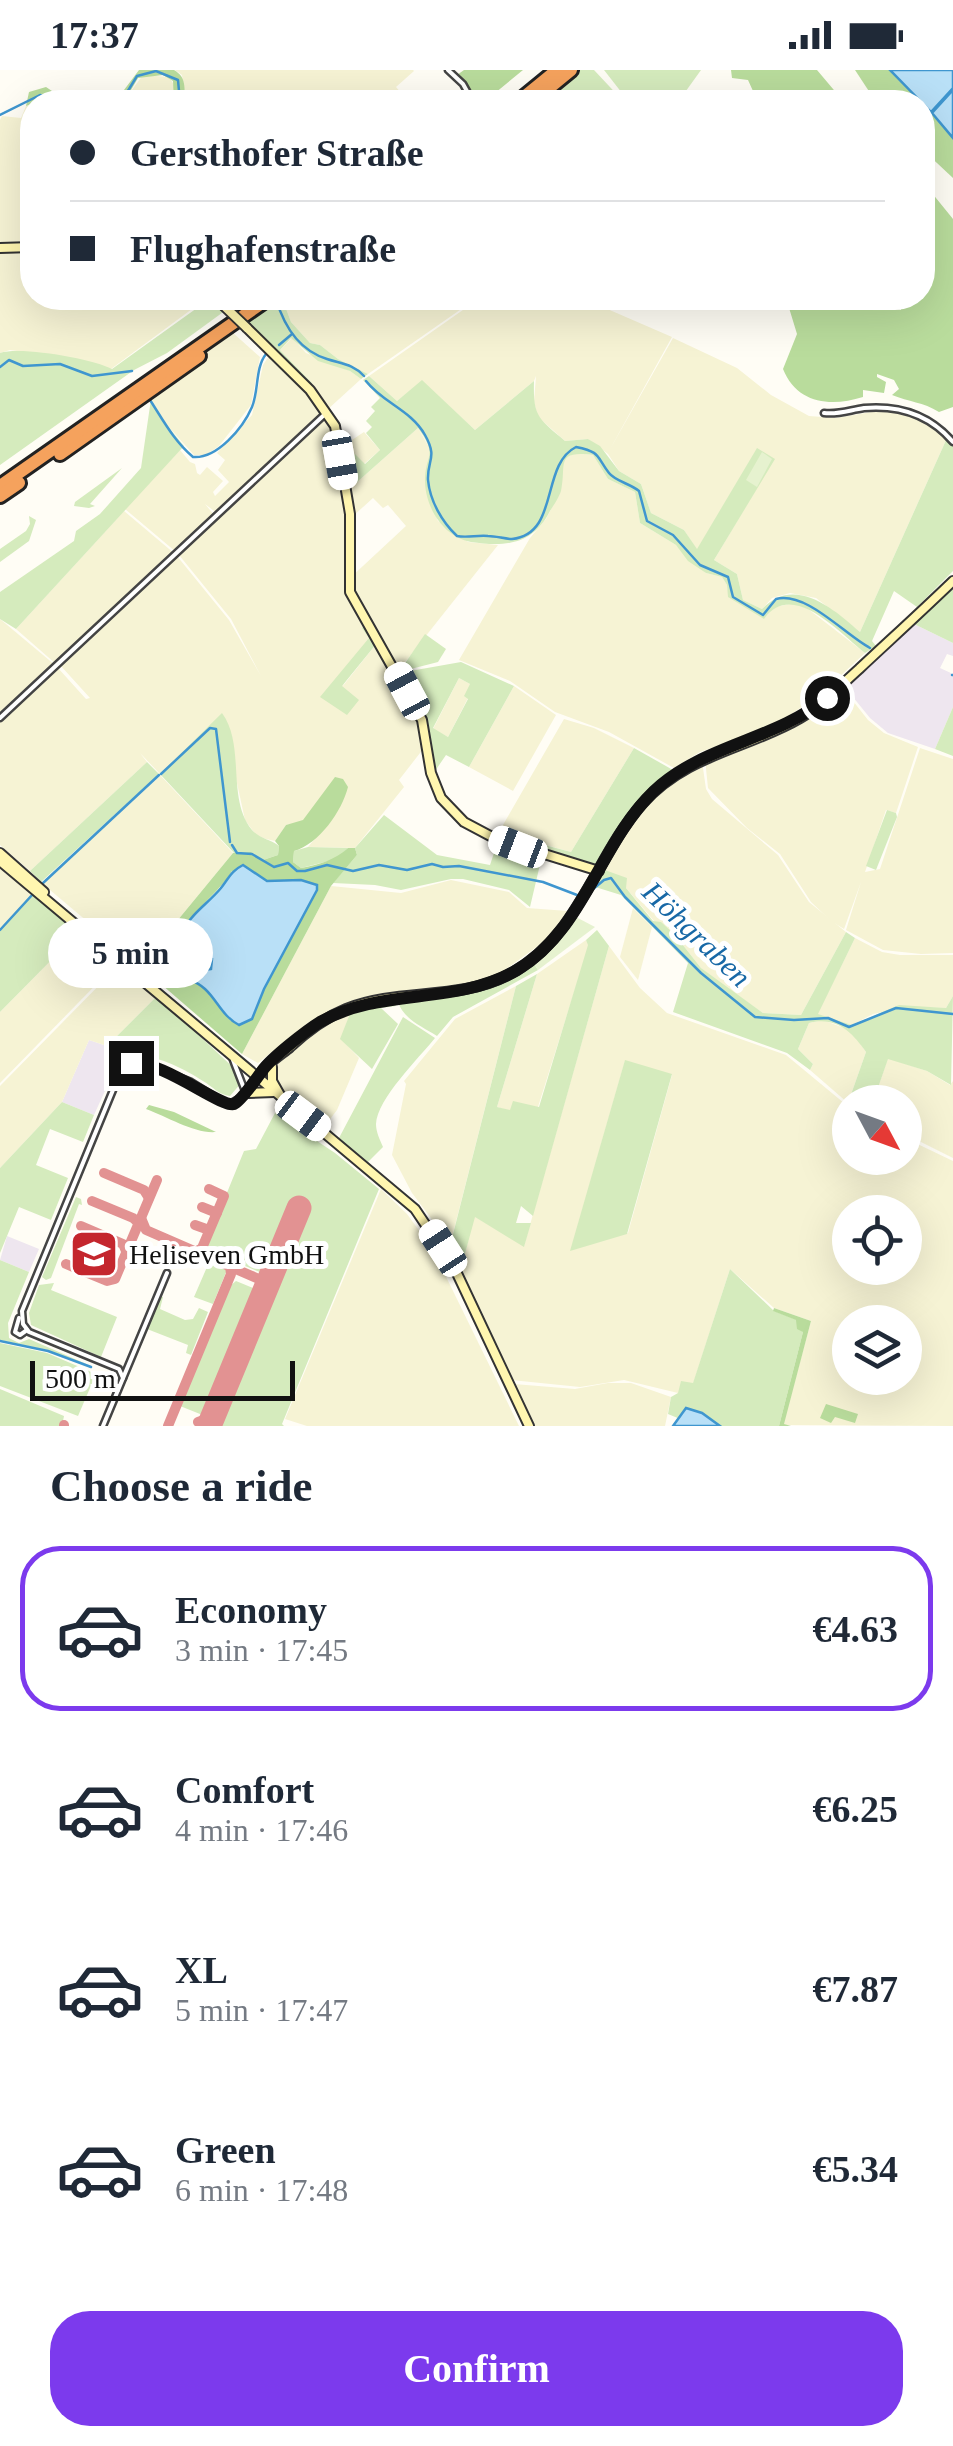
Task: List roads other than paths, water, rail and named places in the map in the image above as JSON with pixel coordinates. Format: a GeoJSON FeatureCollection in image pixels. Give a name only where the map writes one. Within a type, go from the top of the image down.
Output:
{"type":"FeatureCollection","features":[{"type":"Feature","properties":{"kind":"highway"},"geometry":{"type":"LineString","coordinates":[[533,90],[557,70]]}},
{"type":"Feature","properties":{"kind":"highway"},"geometry":{"type":"LineString","coordinates":[[547,90],[571,70]]}},
{"type":"Feature","properties":{"kind":"highway"},"geometry":{"type":"LineString","coordinates":[[0,475],[236,310]]}},
{"type":"Feature","properties":{"kind":"highway"},"geometry":{"type":"LineString","coordinates":[[0,496],[162,383],[256,310]]}},
{"type":"Feature","properties":{"kind":"highway"},"geometry":{"type":"LineString","coordinates":[[0,486],[244,323]]}},
{"type":"Feature","properties":{"kind":"highway"},"geometry":{"type":"LineString","coordinates":[[145,402],[162,383]]}},
{"type":"Feature","properties":{"kind":"main road"},"geometry":{"type":"LineString","coordinates":[[229,310],[310,390],[334,426],[350,514],[350,592],[422,720],[431,773],[442,798],[464,822],[496,839],[599,871]]}},
{"type":"Feature","properties":{"kind":"main road"},"geometry":{"type":"LineString","coordinates":[[258,1078],[312,1027],[348,1008],[458,993],[486,985],[520,968],[564,927],[632,816],[667,780],[704,757],[768,734],[803,716],[953,581]]}},
{"type":"Feature","properties":{"kind":"main road"},"geometry":{"type":"LineString","coordinates":[[0,853],[84,930]]}},
{"type":"Feature","properties":{"kind":"main road"},"geometry":{"type":"LineString","coordinates":[[0,862],[386,1182],[424,1221],[454,1267],[529,1426]]}},
{"type":"Feature","properties":{"kind":"main road"},"geometry":{"type":"LineString","coordinates":[[246,1068],[269,1066]]}},
{"type":"Feature","properties":{"kind":"main road"},"geometry":{"type":"LineString","coordinates":[[269,1066],[282,1098]]}},
{"type":"Feature","properties":{"kind":"main road"},"geometry":{"type":"LineString","coordinates":[[246,1094],[274,1092]]}},
{"type":"Feature","properties":{"kind":"street"},"geometry":{"type":"LineString","coordinates":[[448,70],[466,90]]}},
{"type":"Feature","properties":{"kind":"street"},"geometry":{"type":"LineString","coordinates":[[824,413],[874,408],[909,412],[936,425],[953,442]]}},
{"type":"Feature","properties":{"kind":"street"},"geometry":{"type":"LineString","coordinates":[[0,718],[327,412]]}},
{"type":"Feature","properties":{"kind":"street"},"geometry":{"type":"LineString","coordinates":[[231,1056],[246,1094]]}},
{"type":"Feature","properties":{"kind":"street"},"geometry":{"type":"LineString","coordinates":[[26,1330],[20,1335],[14,1330],[126,1066],[138,1062],[168,1072],[223,1104],[232,1105],[258,1078]]}},
{"type":"Feature","properties":{"kind":"street"},"geometry":{"type":"LineString","coordinates":[[103,1426],[166,1274]]}},
{"type":"Feature","properties":{"kind":"street"},"geometry":{"type":"LineString","coordinates":[[22,1311],[26,1330]]}},
{"type":"Feature","properties":{"kind":"street"},"geometry":{"type":"LineString","coordinates":[[26,1330],[119,1369],[123,1378]]}},
{"type":"Feature","properties":{"kind":"water"},"geometry":{"type":"Polygon","coordinates":[[[890,70],[953,70],[953,88],[935,108],[935,90],[910,90],[890,70]]]}},
{"type":"Feature","properties":{"kind":"water"},"geometry":{"type":"Polygon","coordinates":[[[953,90],[953,138],[935,117],[935,110],[953,90]]]}},
{"type":"Feature","properties":{"kind":"water"},"geometry":{"type":"Polygon","coordinates":[[[243,865],[267,881],[301,880],[317,885],[317,890],[252,1019],[239,1025],[205,989],[165,961],[170,954],[176,955],[211,969],[212,959],[187,948],[180,940],[192,918],[243,865]]]}},
{"type":"Feature","properties":{"kind":"water"},"geometry":{"type":"Polygon","coordinates":[[[686,1408],[702,1413],[720,1426],[673,1426],[686,1408]]]}},
{"type":"Feature","properties":{"kind":"waterway"},"geometry":{"type":"LineString","coordinates":[[128,90],[137,76],[156,71],[178,80],[179,90]]}},
{"type":"Feature","properties":{"kind":"waterway"},"geometry":{"type":"LineString","coordinates":[[0,115],[20,105]]}},
{"type":"Feature","properties":{"kind":"waterway"},"geometry":{"type":"LineString","coordinates":[[280,310],[288,327],[308,350],[364,376]]}},
{"type":"Feature","properties":{"kind":"waterway"},"geometry":{"type":"LineString","coordinates":[[279,345],[292,334]]}},
{"type":"Feature","properties":{"kind":"waterway"},"geometry":{"type":"LineString","coordinates":[[150,400],[174,437],[193,457],[211,453],[236,433],[248,415],[266,354]]}},
{"type":"Feature","properties":{"kind":"waterway"},"geometry":{"type":"LineString","coordinates":[[0,367],[9,360],[23,366],[60,364],[92,376],[132,371]]}},
{"type":"Feature","properties":{"kind":"waterway"},"geometry":{"type":"LineString","coordinates":[[366,381],[412,419],[425,435],[431,454],[431,496],[457,536],[512,539],[527,534],[544,512],[565,456],[576,447],[584,449],[597,456],[612,476],[639,491],[647,521],[673,535],[700,565],[728,577],[733,597],[763,615],[776,599],[800,601],[870,648]]}},
{"type":"Feature","properties":{"kind":"waterway","name":"Höhgraben"},"geometry":{"type":"LineString","coordinates":[[161,774],[210,728],[216,729],[230,842]]}},
{"type":"Feature","properties":{"kind":"waterway","name":"Höhgraben"},"geometry":{"type":"LineString","coordinates":[[43,883],[159,775]]}},
{"type":"Feature","properties":{"kind":"waterway","name":"Höhgraben"},"geometry":{"type":"LineString","coordinates":[[232,845],[237,853],[252,854],[274,867],[288,863],[297,871],[327,865],[353,871],[379,865],[407,870],[432,864],[459,866],[543,882],[577,895]]}},
{"type":"Feature","properties":{"kind":"waterway","name":"Höhgraben"},"geometry":{"type":"LineString","coordinates":[[592,890],[611,878],[701,973],[755,1017],[828,1018],[849,1027],[896,1008],[953,1014]]}},
{"type":"Feature","properties":{"kind":"waterway","name":"Höhgraben"},"geometry":{"type":"LineString","coordinates":[[0,930],[33,894]]}},
{"type":"Feature","properties":{"kind":"waterway"},"geometry":{"type":"LineString","coordinates":[[0,1341],[48,1351],[91,1367]]}},
{"type":"Feature","properties":{"kind":"place","name":"Heliseven GmbH"},"geometry":{"type":"Point","coordinates":[94,1254]}}]}
